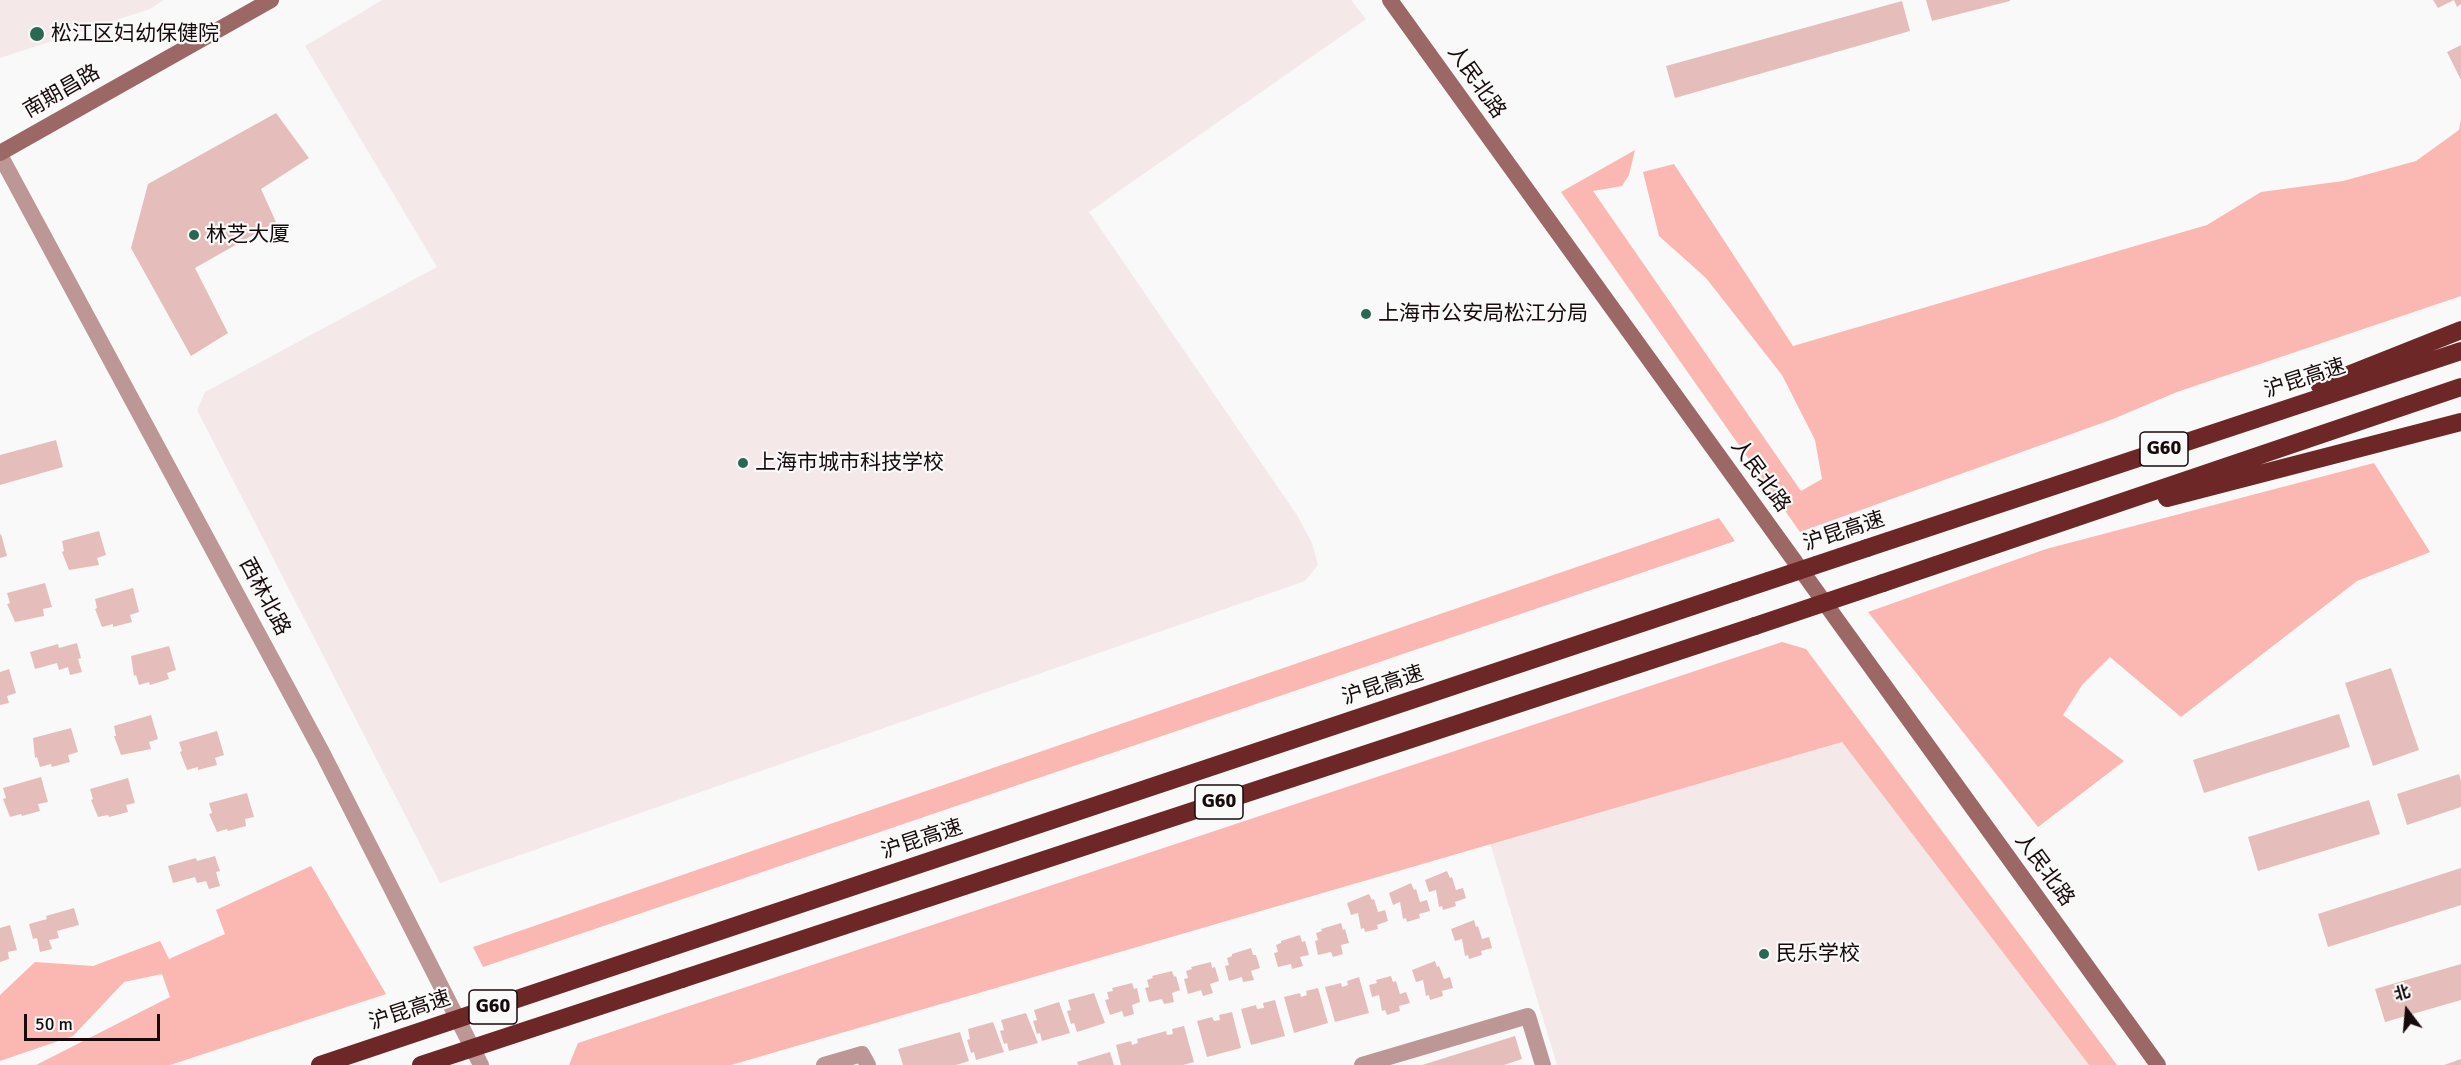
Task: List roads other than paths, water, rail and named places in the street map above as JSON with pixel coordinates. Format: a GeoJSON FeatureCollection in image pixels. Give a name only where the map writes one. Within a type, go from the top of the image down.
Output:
{"type":"FeatureCollection","features":[{"type":"Feature","properties":{"kind":"highway"},"geometry":{"type":"LineString","coordinates":[[2049,487],[2461,330]]}},
{"type":"Feature","properties":{"kind":"highway","name":"沪昆高速"},"geometry":{"type":"LineString","coordinates":[[320,1065],[2461,351]]}},
{"type":"Feature","properties":{"kind":"highway","name":"G60"},"geometry":{"type":"LineString","coordinates":[[421,1065],[1755,626],[2461,387]]}},
{"type":"Feature","properties":{"kind":"highway"},"geometry":{"type":"LineString","coordinates":[[2060,524],[2353,452],[2461,422]]}},
{"type":"Feature","properties":{"kind":"main road","name":"南期昌路"},"geometry":{"type":"LineString","coordinates":[[0,154],[271,0]]}},
{"type":"Feature","properties":{"kind":"main road","name":"人民北路"},"geometry":{"type":"LineString","coordinates":[[1390,0],[2158,1065]]}},
{"type":"Feature","properties":{"kind":"street","name":"西林北路"},"geometry":{"type":"LineString","coordinates":[[0,154],[318,743],[482,1065]]}},
{"type":"Feature","properties":{"kind":"street"},"geometry":{"type":"LineString","coordinates":[[1362,1065],[1528,1016],[1543,1065]]}},
{"type":"Feature","properties":{"kind":"street"},"geometry":{"type":"LineString","coordinates":[[824,1065],[862,1054],[868,1065]]}},
{"type":"Feature","properties":{"kind":"place","name":"松江区妇幼保健院"},"geometry":{"type":"Point","coordinates":[37,34]}},
{"type":"Feature","properties":{"kind":"place","name":"林芝大厦"},"geometry":{"type":"Point","coordinates":[194,235]}},
{"type":"Feature","properties":{"kind":"place","name":"上海市公安局松江分局"},"geometry":{"type":"Point","coordinates":[1366,314]}},
{"type":"Feature","properties":{"kind":"place","name":"上海市城市科技学校"},"geometry":{"type":"Point","coordinates":[743,463]}},
{"type":"Feature","properties":{"kind":"place","name":"民乐学校"},"geometry":{"type":"Point","coordinates":[1764,954]}}]}
